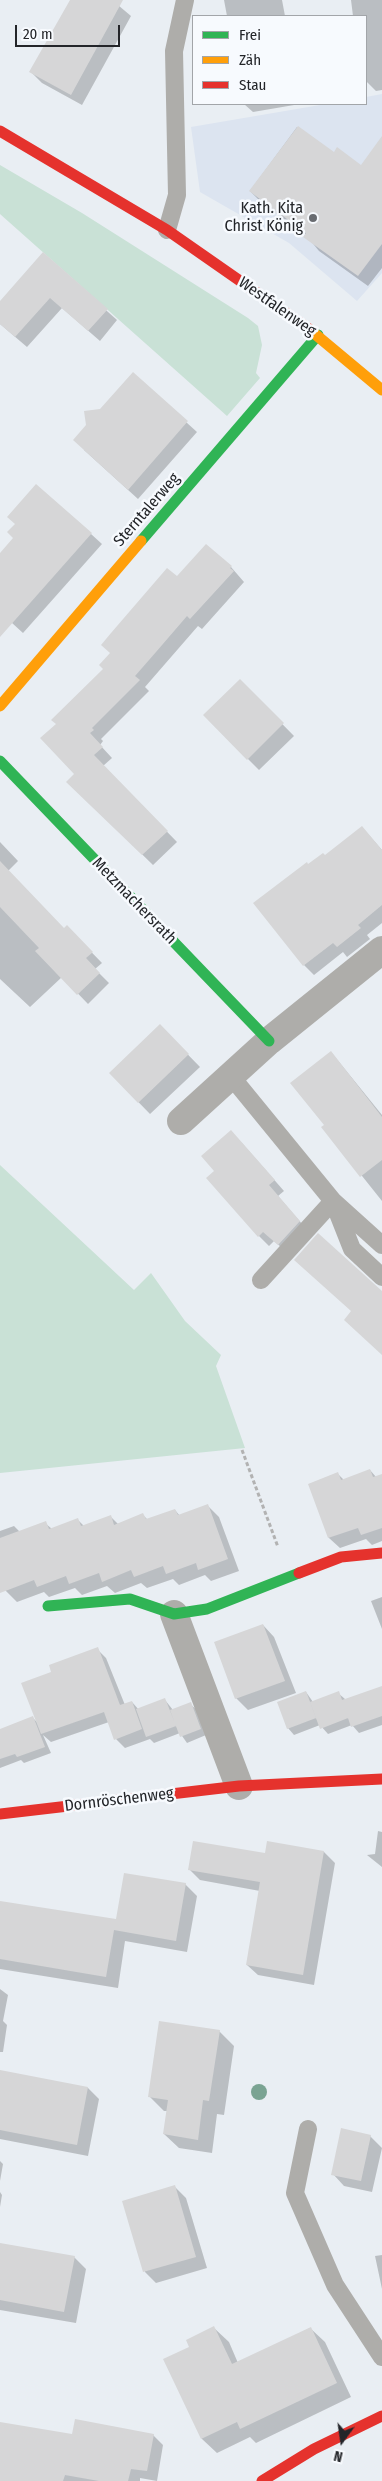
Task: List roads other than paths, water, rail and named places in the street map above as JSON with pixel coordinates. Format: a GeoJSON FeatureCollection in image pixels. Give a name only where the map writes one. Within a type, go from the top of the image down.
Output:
{"type":"FeatureCollection","features":[{"type":"Feature","properties":{"kind":"street","name":"Westfalenweg"},"geometry":{"type":"LineString","coordinates":[[0,130],[167,230],[318,335],[382,390]]}},
{"type":"Feature","properties":{"kind":"street","name":"Sterntalerweg"},"geometry":{"type":"LineString","coordinates":[[0,706],[318,335]]}},
{"type":"Feature","properties":{"kind":"street","name":"Metzmachersrath"},"geometry":{"type":"LineString","coordinates":[[0,761],[269,1040]]}},
{"type":"Feature","properties":{"kind":"street"},"geometry":{"type":"LineString","coordinates":[[181,1121],[269,1040],[382,950]]}},
{"type":"Feature","properties":{"kind":"street"},"geometry":{"type":"LineString","coordinates":[[48,1606],[130,1600],[174,1614],[207,1609],[340,1557],[382,1553]]}},
{"type":"Feature","properties":{"kind":"street"},"geometry":{"type":"LineString","coordinates":[[174,1614],[239,1786]]}},
{"type":"Feature","properties":{"kind":"street","name":"Dornröschenweg"},"geometry":{"type":"LineString","coordinates":[[0,1814],[239,1786],[382,1779]]}},
{"type":"Feature","properties":{"kind":"street"},"geometry":{"type":"LineString","coordinates":[[262,2481],[314,2450],[382,2416]]}},
{"type":"Feature","properties":{"kind":"lane"},"geometry":{"type":"LineString","coordinates":[[167,230],[177,195],[174,51],[186,0]]}},
{"type":"Feature","properties":{"kind":"lane"},"geometry":{"type":"LineString","coordinates":[[230,1075],[333,1201],[382,1245]]}},
{"type":"Feature","properties":{"kind":"lane"},"geometry":{"type":"LineString","coordinates":[[333,1201],[352,1249],[382,1277]]}},
{"type":"Feature","properties":{"kind":"lane"},"geometry":{"type":"LineString","coordinates":[[262,1280],[333,1201]]}},
{"type":"Feature","properties":{"kind":"lane"},"geometry":{"type":"LineString","coordinates":[[308,2129],[295,2193],[335,2285],[382,2358]]}},
{"type":"Feature","properties":{"kind":"place","name":"Kath. Kita Christ König"},"geometry":{"type":"Point","coordinates":[313,218]}}]}
